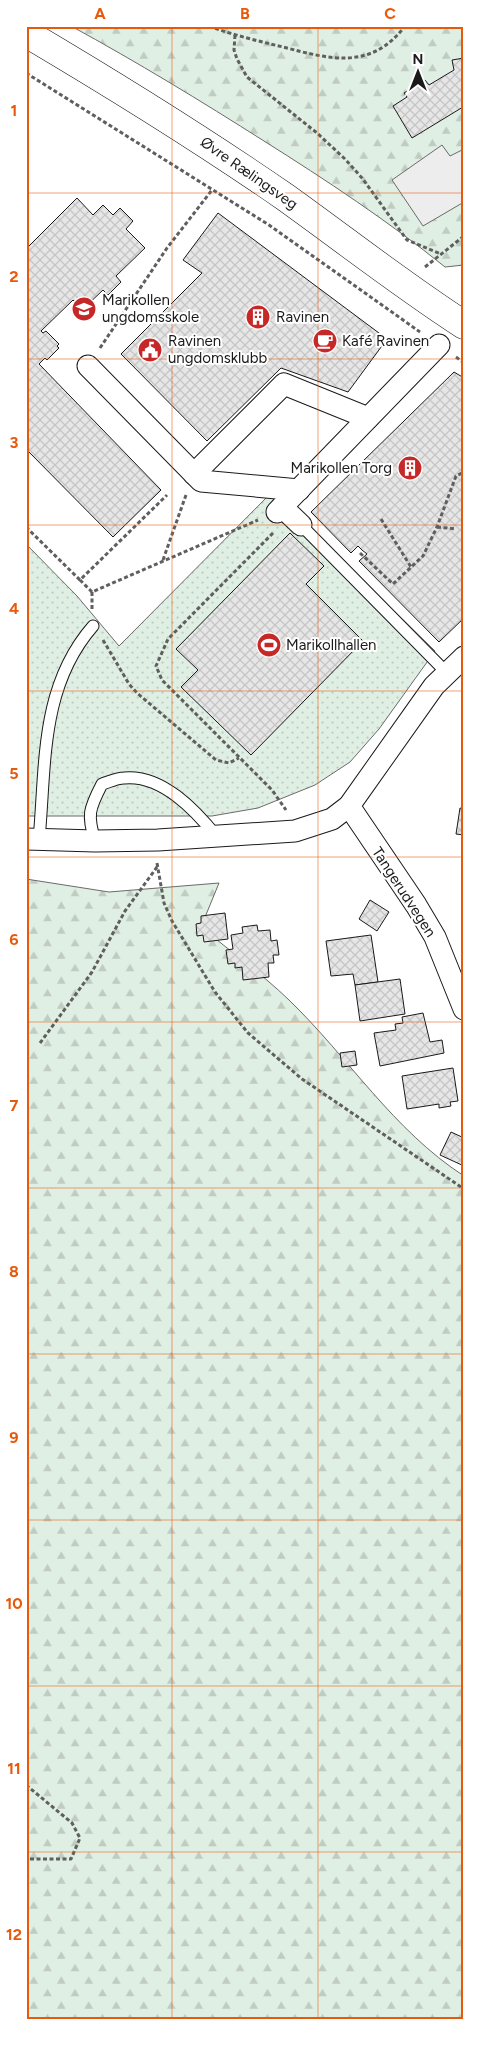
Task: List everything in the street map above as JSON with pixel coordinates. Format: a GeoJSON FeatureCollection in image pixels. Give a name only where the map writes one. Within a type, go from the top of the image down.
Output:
{"type":"FeatureCollection","features":[{"type":"Feature","properties":{"kind":"main road","name":"Øvre Rælingsveg"},"geometry":{"type":"LineString","coordinates":[[26,33],[206,143],[287,199],[419,296],[464,324]]}},
{"type":"Feature","properties":{"kind":"street"},"geometry":{"type":"LineString","coordinates":[[288,515],[298,490],[439,345]]}},
{"type":"Feature","properties":{"kind":"street"},"geometry":{"type":"LineString","coordinates":[[88,366],[201,481],[298,490]]}},
{"type":"Feature","properties":{"kind":"street"},"geometry":{"type":"LineString","coordinates":[[194,474],[284,384],[368,418]]}},
{"type":"Feature","properties":{"kind":"street"},"geometry":{"type":"LineString","coordinates":[[33,840],[158,840],[217,837],[295,831],[332,820],[349,806],[446,672],[464,657]]}},
{"type":"Feature","properties":{"kind":"street","name":"Tangerudvegen"},"geometry":{"type":"LineString","coordinates":[[349,806],[416,905],[435,937],[464,1009]]}},
{"type":"Feature","properties":{"kind":"lane"},"geometry":{"type":"LineString","coordinates":[[288,515],[446,672]]}},
{"type":"Feature","properties":{"kind":"lane"},"geometry":{"type":"LineString","coordinates":[[33,840],[54,695],[69,658],[93,626]]}},
{"type":"Feature","properties":{"kind":"lane"},"geometry":{"type":"LineString","coordinates":[[95,841],[88,820],[93,801],[102,784],[124,778],[146,780],[167,790],[194,811],[217,837]]}},
{"type":"Feature","properties":{"kind":"path"},"geometry":{"type":"LineString","coordinates":[[209,26],[235,35],[321,57],[349,59],[365,56],[382,47],[406,26]]}},
{"type":"Feature","properties":{"kind":"path"},"geometry":{"type":"LineString","coordinates":[[235,35],[234,50],[241,69],[247,77],[317,133],[345,159],[362,178],[407,240],[441,254]]}},
{"type":"Feature","properties":{"kind":"path"},"geometry":{"type":"LineString","coordinates":[[26,74],[269,225],[464,363]]}},
{"type":"Feature","properties":{"kind":"path"},"geometry":{"type":"LineString","coordinates":[[88,366],[167,248],[212,190]]}},
{"type":"Feature","properties":{"kind":"path"},"geometry":{"type":"LineString","coordinates":[[420,272],[464,236]]}},
{"type":"Feature","properties":{"kind":"path"},"geometry":{"type":"LineString","coordinates":[[360,552],[392,584],[423,556],[437,527],[456,476],[464,472]]}},
{"type":"Feature","properties":{"kind":"path"},"geometry":{"type":"LineString","coordinates":[[162,561],[194,474]]}},
{"type":"Feature","properties":{"kind":"path"},"geometry":{"type":"LineString","coordinates":[[80,580],[167,495]]}},
{"type":"Feature","properties":{"kind":"path"},"geometry":{"type":"LineString","coordinates":[[92,592],[162,561],[288,515]]}},
{"type":"Feature","properties":{"kind":"path"},"geometry":{"type":"LineString","coordinates":[[288,515],[168,639],[156,666],[162,680],[284,804],[295,831]]}},
{"type":"Feature","properties":{"kind":"path"},"geometry":{"type":"LineString","coordinates":[[381,519],[410,567]]}},
{"type":"Feature","properties":{"kind":"path"},"geometry":{"type":"LineString","coordinates":[[26,527],[92,592],[93,626],[110,649],[129,684],[137,693],[216,760],[229,763],[239,758]]}},
{"type":"Feature","properties":{"kind":"path"},"geometry":{"type":"LineString","coordinates":[[437,527],[456,529]]}},
{"type":"Feature","properties":{"kind":"path"},"geometry":{"type":"LineString","coordinates":[[158,840],[157,866],[164,903],[172,922],[215,992],[248,1033],[279,1062],[302,1079],[464,1189]]}},
{"type":"Feature","properties":{"kind":"path"},"geometry":{"type":"LineString","coordinates":[[40,1043],[92,972],[125,911],[157,866]]}},
{"type":"Feature","properties":{"kind":"path"},"geometry":{"type":"LineString","coordinates":[[26,1785],[72,1823],[80,1838],[71,1859],[26,1859]]}},
{"type":"Feature","properties":{"kind":"green space"},"geometry":{"type":"Polygon","coordinates":[[[71,26],[464,26],[464,265],[445,267],[379,217],[287,156],[169,82],[71,26]]]}},
{"type":"Feature","properties":{"kind":"green space"},"geometry":{"type":"Polygon","coordinates":[[[272,492],[435,651],[379,729],[350,762],[315,785],[258,808],[212,816],[26,816],[26,544],[77,596],[119,646],[272,492]]]}},
{"type":"Feature","properties":{"kind":"green space"},"geometry":{"type":"Polygon","coordinates":[[[26,879],[109,892],[219,883],[201,927],[279,990],[311,1022],[393,1115],[439,1158],[464,1176],[464,2019],[26,2019],[26,879]]]}},
{"type":"Feature","properties":{"kind":"shaded area"},"geometry":{"type":"Polygon","coordinates":[[[442,145],[450,156],[464,149],[464,202],[423,226],[392,180],[442,145]]]}},
{"type":"Feature","properties":{"kind":"building"},"geometry":{"type":"Polygon","coordinates":[[[464,58],[464,111],[463,107],[412,138],[393,106],[407,97],[404,93],[425,80],[429,85],[454,70],[452,60],[464,58]]]}},
{"type":"Feature","properties":{"kind":"building","name":"Marikollen ungdomsskole"},"geometry":{"type":"Polygon","coordinates":[[[77,198],[93,215],[103,205],[113,215],[120,208],[133,221],[126,229],[145,248],[116,276],[121,282],[108,295],[103,290],[83,309],[73,300],[41,331],[43,333],[46,331],[59,344],[57,346],[59,348],[47,360],[45,358],[39,364],[161,490],[113,537],[26,449],[26,249],[77,198]]]}},
{"type":"Feature","properties":{"kind":"building","name":"Ravinen"},"geometry":{"type":"Polygon","coordinates":[[[218,213],[387,339],[348,392],[281,368],[207,441],[121,354],[202,273],[183,260],[218,213]]]}},
{"type":"Feature","properties":{"kind":"building","name":"Marikollen Torg"},"geometry":{"type":"Polygon","coordinates":[[[454,372],[464,378],[464,618],[439,642],[359,561],[367,554],[358,546],[351,553],[311,512],[454,372]]]}},
{"type":"Feature","properties":{"kind":"building","name":"Marikollhallen"},"geometry":{"type":"Polygon","coordinates":[[[290,533],[324,566],[306,584],[363,641],[251,755],[181,687],[198,670],[176,649],[290,533]]]}},
{"type":"Feature","properties":{"kind":"building"},"geometry":{"type":"Polygon","coordinates":[[[460,808],[464,809],[464,835],[456,834],[460,808]]]}},
{"type":"Feature","properties":{"kind":"building"},"geometry":{"type":"Polygon","coordinates":[[[370,900],[389,912],[377,931],[359,919],[370,900]]]}},
{"type":"Feature","properties":{"kind":"building"},"geometry":{"type":"Polygon","coordinates":[[[225,913],[228,939],[204,942],[203,935],[197,936],[196,924],[201,923],[201,916],[225,913]]]}},
{"type":"Feature","properties":{"kind":"building"},"geometry":{"type":"Polygon","coordinates":[[[257,925],[258,931],[270,930],[271,941],[277,940],[279,955],[273,955],[274,963],[268,963],[269,977],[243,980],[242,967],[235,968],[235,963],[228,964],[226,950],[233,949],[231,935],[243,933],[242,927],[257,925]]]}},
{"type":"Feature","properties":{"kind":"building"},"geometry":{"type":"Polygon","coordinates":[[[371,935],[378,982],[355,985],[353,974],[331,976],[326,941],[371,935]]]}},
{"type":"Feature","properties":{"kind":"building"},"geometry":{"type":"Polygon","coordinates":[[[400,979],[405,1014],[360,1021],[355,985],[400,979]]]}},
{"type":"Feature","properties":{"kind":"building"},"geometry":{"type":"Polygon","coordinates":[[[423,1013],[430,1042],[442,1040],[444,1053],[380,1066],[374,1033],[396,1030],[395,1024],[403,1023],[402,1017],[423,1013]]]}},
{"type":"Feature","properties":{"kind":"building"},"geometry":{"type":"Polygon","coordinates":[[[355,1051],[357,1065],[342,1067],[340,1053],[355,1051]]]}},
{"type":"Feature","properties":{"kind":"building"},"geometry":{"type":"Polygon","coordinates":[[[453,1068],[458,1101],[450,1102],[451,1106],[439,1108],[439,1104],[407,1109],[402,1076],[453,1068]]]}},
{"type":"Feature","properties":{"kind":"building"},"geometry":{"type":"Polygon","coordinates":[[[451,1132],[464,1138],[464,1166],[440,1155],[451,1132]]]}},
{"type":"Feature","properties":{"kind":"place","name":"Marikollen ungdomsskole"},"geometry":{"type":"Point","coordinates":[84,309]}},
{"type":"Feature","properties":{"kind":"place","name":"Ravinen"},"geometry":{"type":"Point","coordinates":[258,317]}},
{"type":"Feature","properties":{"kind":"place","name":"Kafé Ravinen"},"geometry":{"type":"Point","coordinates":[325,341]}},
{"type":"Feature","properties":{"kind":"place","name":"Ravinen ungdomsklubb"},"geometry":{"type":"Point","coordinates":[150,350]}},
{"type":"Feature","properties":{"kind":"place","name":"Marikollen Torg"},"geometry":{"type":"Point","coordinates":[410,468]}},
{"type":"Feature","properties":{"kind":"place","name":"Marikollhallen"},"geometry":{"type":"Point","coordinates":[269,645]}}]}
